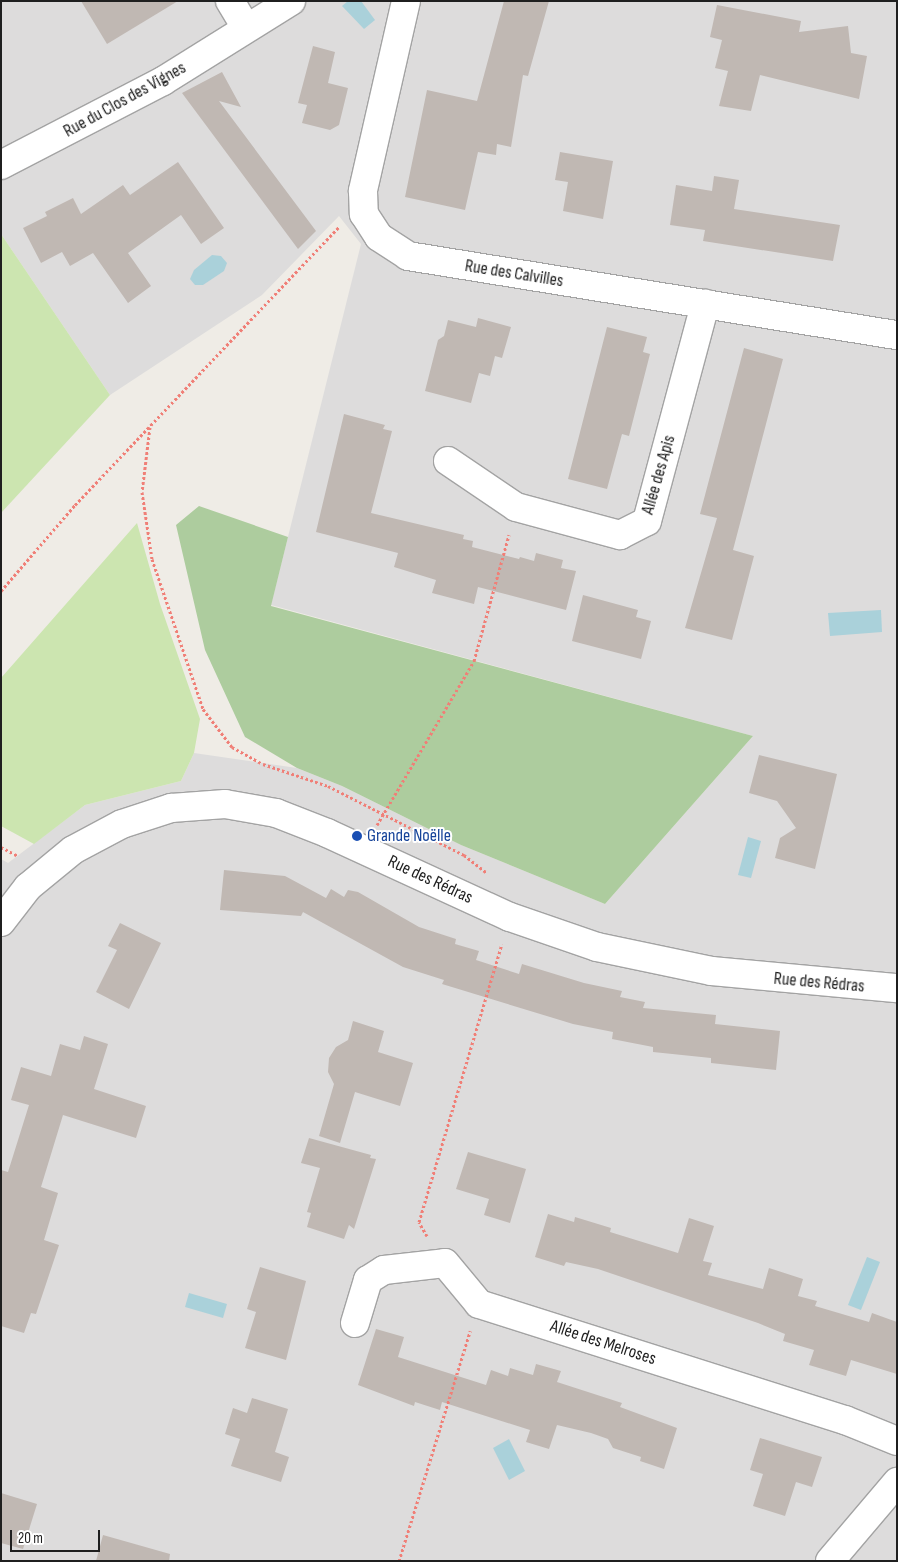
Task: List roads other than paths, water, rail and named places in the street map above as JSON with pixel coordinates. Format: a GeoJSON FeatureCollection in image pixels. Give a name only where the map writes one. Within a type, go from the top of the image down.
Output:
{"type":"FeatureCollection","features":[{"type":"Feature","properties":{"kind":"street"},"geometry":{"type":"LineString","coordinates":[[230,1],[246,28]]}},
{"type":"Feature","properties":{"kind":"street","name":"Rue du Clos des Vignes"},"geometry":{"type":"LineString","coordinates":[[1,165],[163,81],[291,1]]}},
{"type":"Feature","properties":{"kind":"street","name":"Rue des Calvilles"},"geometry":{"type":"LineString","coordinates":[[406,1],[363,191],[364,214],[379,237],[408,256],[897,335]]}},
{"type":"Feature","properties":{"kind":"street","name":"Allée des Apis"},"geometry":{"type":"LineString","coordinates":[[448,461],[516,507],[620,535],[647,521],[705,304]]}},
{"type":"Feature","properties":{"kind":"street","name":"Rue des Rédras"},"geometry":{"type":"LineString","coordinates":[[1,922],[28,887],[73,850],[122,824],[171,808],[225,804],[276,813],[363,850],[510,917],[597,947],[703,970],[802,982],[897,988]]}},
{"type":"Feature","properties":{"kind":"street","name":"Allée des Melroses"},"geometry":{"type":"LineString","coordinates":[[355,1323],[368,1280],[384,1270],[445,1263],[478,1304],[845,1420],[897,1441]]}},
{"type":"Feature","properties":{"kind":"street"},"geometry":{"type":"LineString","coordinates":[[830,1561],[897,1482]]}},
{"type":"Feature","properties":{"kind":"water"},"geometry":{"type":"Polygon","coordinates":[[[348,1],[361,1],[375,20],[364,29],[342,6],[348,1]]]}},
{"type":"Feature","properties":{"kind":"water"},"geometry":{"type":"Polygon","coordinates":[[[212,255],[221,256],[227,263],[224,271],[203,285],[195,285],[190,279],[194,270],[212,255]]]}},
{"type":"Feature","properties":{"kind":"water"},"geometry":{"type":"Polygon","coordinates":[[[881,610],[882,632],[830,636],[828,613],[881,610]]]}},
{"type":"Feature","properties":{"kind":"water"},"geometry":{"type":"Polygon","coordinates":[[[748,837],[761,841],[751,878],[738,875],[748,837]]]}},
{"type":"Feature","properties":{"kind":"water"},"geometry":{"type":"Polygon","coordinates":[[[867,1257],[880,1262],[861,1310],[848,1305],[867,1257]]]}},
{"type":"Feature","properties":{"kind":"water"},"geometry":{"type":"Polygon","coordinates":[[[189,1293],[227,1304],[223,1318],[185,1307],[189,1293]]]}},
{"type":"Feature","properties":{"kind":"water"},"geometry":{"type":"Polygon","coordinates":[[[509,1439],[525,1471],[509,1480],[493,1448],[509,1439]]]}},
{"type":"Feature","properties":{"kind":"place","name":"Grande Noëlle"},"geometry":{"type":"Point","coordinates":[357,836]}}]}
